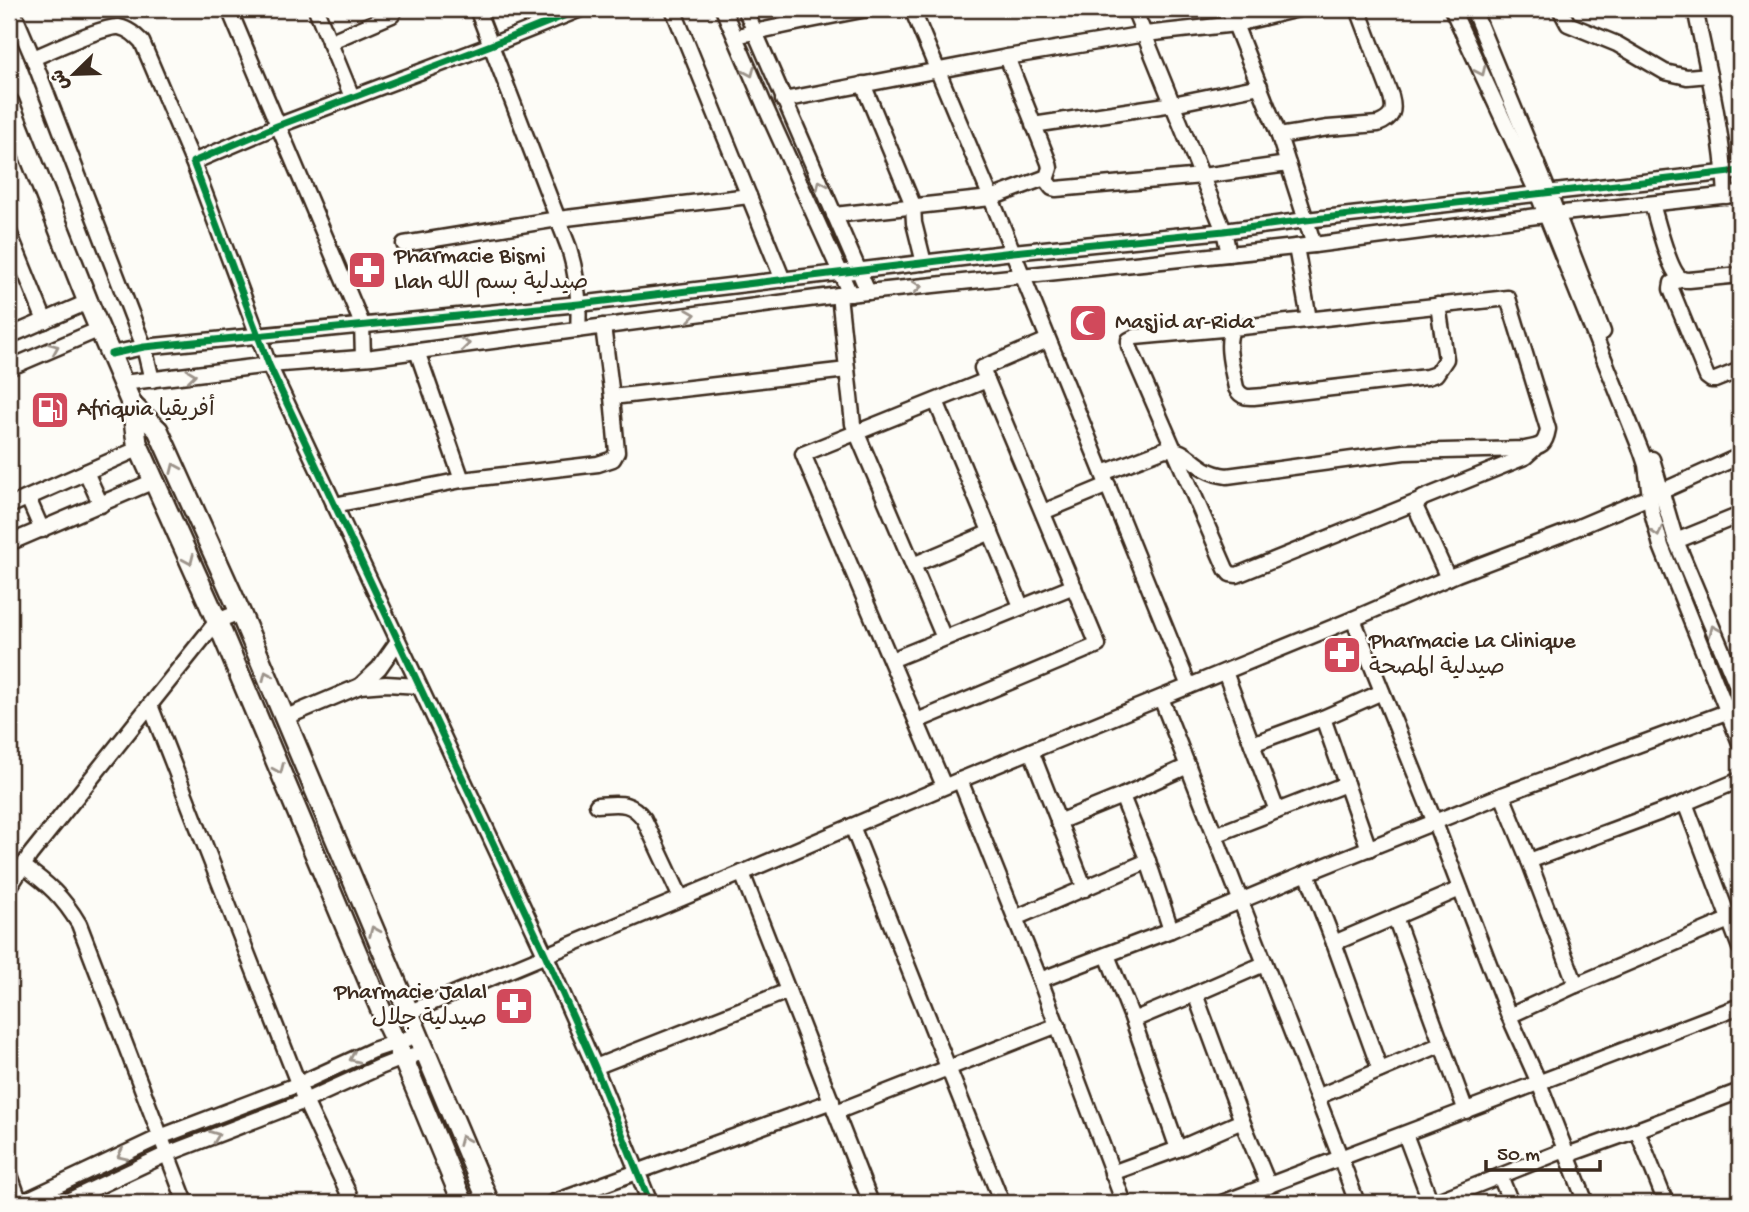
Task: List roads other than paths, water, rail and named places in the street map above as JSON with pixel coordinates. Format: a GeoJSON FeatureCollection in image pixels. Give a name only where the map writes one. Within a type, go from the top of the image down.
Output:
{"type":"FeatureCollection","features":[{"type":"Feature","properties":{"kind":"main road"},"geometry":{"type":"LineString","coordinates":[[9,103],[132,405],[137,443],[216,621],[463,1203]]}},
{"type":"Feature","properties":{"kind":"main road"},"geometry":{"type":"LineString","coordinates":[[132,405],[158,430],[240,612],[489,1203]]}},
{"type":"Feature","properties":{"kind":"street"},"geometry":{"type":"LineString","coordinates":[[12,9],[144,347],[152,380]]}},
{"type":"Feature","properties":{"kind":"street"},"geometry":{"type":"LineString","coordinates":[[229,9],[362,324],[363,357]]}},
{"type":"Feature","properties":{"kind":"street"},"geometry":{"type":"LineString","coordinates":[[316,9],[352,97]]}},
{"type":"Feature","properties":{"kind":"street"},"geometry":{"type":"LineString","coordinates":[[329,42],[392,15],[396,9]]}},
{"type":"Feature","properties":{"kind":"street"},"geometry":{"type":"LineString","coordinates":[[477,9],[574,266],[579,304],[578,330]]}},
{"type":"Feature","properties":{"kind":"street"},"geometry":{"type":"LineString","coordinates":[[193,162],[277,126],[580,9]]}},
{"type":"Feature","properties":{"kind":"street"},"geometry":{"type":"LineString","coordinates":[[673,9],[783,280]]}},
{"type":"Feature","properties":{"kind":"street"},"geometry":{"type":"LineString","coordinates":[[723,9],[841,273],[853,424],[944,638]]}},
{"type":"Feature","properties":{"kind":"street"},"geometry":{"type":"LineString","coordinates":[[745,9],[868,292]]}},
{"type":"Feature","properties":{"kind":"street"},"geometry":{"type":"LineString","coordinates":[[734,37],[754,33],[804,15],[867,9]]}},
{"type":"Feature","properties":{"kind":"street"},"geometry":{"type":"LineString","coordinates":[[912,9],[1189,686]]}},
{"type":"Feature","properties":{"kind":"street"},"geometry":{"type":"LineString","coordinates":[[1134,9],[1224,231],[1229,254]]}},
{"type":"Feature","properties":{"kind":"street"},"geometry":{"type":"LineString","coordinates":[[1229,9],[1279,136],[1314,245]]}},
{"type":"Feature","properties":{"kind":"street"},"geometry":{"type":"LineString","coordinates":[[783,100],[1007,57],[1145,34],[1236,24],[1298,9]]}},
{"type":"Feature","properties":{"kind":"street"},"geometry":{"type":"LineString","coordinates":[[1279,136],[1378,124],[1391,115],[1394,106],[1391,96],[1358,9]]}},
{"type":"Feature","properties":{"kind":"street"},"geometry":{"type":"LineString","coordinates":[[1452,9],[1543,194]]}},
{"type":"Feature","properties":{"kind":"street"},"geometry":{"type":"LineString","coordinates":[[1473,9],[1642,453],[1655,494],[1740,693]]}},
{"type":"Feature","properties":{"kind":"street"},"geometry":{"type":"LineString","coordinates":[[1560,9],[1569,24],[1617,44],[1665,72],[1687,77],[1709,75]]}},
{"type":"Feature","properties":{"kind":"street"},"geometry":{"type":"LineString","coordinates":[[123,383],[417,351],[868,292],[1314,245],[1733,195],[1725,172],[1695,9]]}},
{"type":"Feature","properties":{"kind":"street"},"geometry":{"type":"LineString","coordinates":[[33,58],[103,29],[128,29],[142,42],[193,162],[269,365],[545,954],[595,1067],[650,1203]]}},
{"type":"Feature","properties":{"kind":"street"},"geometry":{"type":"LineString","coordinates":[[834,215],[991,198],[1045,179],[1050,168],[1007,57]]}},
{"type":"Feature","properties":{"kind":"street"},"geometry":{"type":"LineString","coordinates":[[863,84],[913,205],[914,223],[924,263]]}},
{"type":"Feature","properties":{"kind":"street"},"geometry":{"type":"LineString","coordinates":[[1033,125],[1173,104],[1260,86]]}},
{"type":"Feature","properties":{"kind":"street"},"geometry":{"type":"LineString","coordinates":[[1045,179],[1056,189],[1202,176],[1288,164]]}},
{"type":"Feature","properties":{"kind":"street"},"geometry":{"type":"LineString","coordinates":[[111,354],[144,347],[579,304],[1013,252],[1224,231],[1740,171]]}},
{"type":"Feature","properties":{"kind":"street"},"geometry":{"type":"LineString","coordinates":[[404,244],[558,219],[749,195]]}},
{"type":"Feature","properties":{"kind":"street"},"geometry":{"type":"LineString","coordinates":[[1652,204],[1671,264],[1682,279]]}},
{"type":"Feature","properties":{"kind":"street"},"geometry":{"type":"LineString","coordinates":[[9,232],[45,321]]}},
{"type":"Feature","properties":{"kind":"street"},"geometry":{"type":"LineString","coordinates":[[1296,247],[1309,319]]}},
{"type":"Feature","properties":{"kind":"street"},"geometry":{"type":"LineString","coordinates":[[1740,275],[1682,279],[1672,284],[1671,289],[1707,377],[1715,380],[1740,370]]}},
{"type":"Feature","properties":{"kind":"street"},"geometry":{"type":"LineString","coordinates":[[1508,298],[1548,429],[1546,439],[1525,457],[1237,575],[1230,574],[1173,449],[1129,346],[1129,340],[1135,337],[1438,305],[1508,298]]}},
{"type":"Feature","properties":{"kind":"street"},"geometry":{"type":"LineString","coordinates":[[9,337],[89,302]]}},
{"type":"Feature","properties":{"kind":"street"},"geometry":{"type":"LineString","coordinates":[[1233,328],[1229,332],[1229,344],[1236,388],[1244,397],[1263,396],[1427,377],[1436,373],[1446,359],[1438,305]]}},
{"type":"Feature","properties":{"kind":"street"},"geometry":{"type":"LineString","coordinates":[[334,505],[461,480],[613,460],[617,452],[603,326]]}},
{"type":"Feature","properties":{"kind":"street"},"geometry":{"type":"LineString","coordinates":[[9,368],[100,329]]}},
{"type":"Feature","properties":{"kind":"street"},"geometry":{"type":"LineString","coordinates":[[917,721],[1098,645],[982,368],[1048,340]]}},
{"type":"Feature","properties":{"kind":"street"},"geometry":{"type":"LineString","coordinates":[[417,351],[461,480]]}},
{"type":"Feature","properties":{"kind":"street"},"geometry":{"type":"LineString","coordinates":[[612,397],[847,370]]}},
{"type":"Feature","properties":{"kind":"street"},"geometry":{"type":"LineString","coordinates":[[944,786],[803,454],[987,380]]}},
{"type":"Feature","properties":{"kind":"street"},"geometry":{"type":"LineString","coordinates":[[936,401],[1021,606]]}},
{"type":"Feature","properties":{"kind":"street"},"geometry":{"type":"LineString","coordinates":[[1043,512],[1165,449],[1182,452],[1202,468],[1227,476],[1404,452],[1536,447]]}},
{"type":"Feature","properties":{"kind":"street"},"geometry":{"type":"LineString","coordinates":[[9,506],[140,448]]}},
{"type":"Feature","properties":{"kind":"street"},"geometry":{"type":"LineString","coordinates":[[386,1022],[944,786],[1448,578],[1562,534],[1740,456]]}},
{"type":"Feature","properties":{"kind":"street"},"geometry":{"type":"LineString","coordinates":[[86,472],[101,505]]}},
{"type":"Feature","properties":{"kind":"street"},"geometry":{"type":"LineString","coordinates":[[9,543],[154,481]]}},
{"type":"Feature","properties":{"kind":"street"},"geometry":{"type":"LineString","coordinates":[[1655,494],[1661,546],[1734,709],[1740,743]]}},
{"type":"Feature","properties":{"kind":"street"},"geometry":{"type":"LineString","coordinates":[[28,498],[42,530]]}},
{"type":"Feature","properties":{"kind":"street"},"geometry":{"type":"LineString","coordinates":[[1417,502],[1416,508],[1448,578]]}},
{"type":"Feature","properties":{"kind":"street"},"geometry":{"type":"LineString","coordinates":[[1676,541],[1740,515]]}},
{"type":"Feature","properties":{"kind":"street"},"geometry":{"type":"LineString","coordinates":[[913,565],[990,532]]}},
{"type":"Feature","properties":{"kind":"street"},"geometry":{"type":"LineString","coordinates":[[891,660],[1074,586]]}},
{"type":"Feature","properties":{"kind":"street"},"geometry":{"type":"LineString","coordinates":[[9,888],[23,866],[216,621],[240,612]]}},
{"type":"Feature","properties":{"kind":"street"},"geometry":{"type":"LineString","coordinates":[[1353,619],[1509,1016],[1539,1083],[1586,1203]]}},
{"type":"Feature","properties":{"kind":"street"},"geometry":{"type":"LineString","coordinates":[[360,686],[379,668],[398,641]]}},
{"type":"Feature","properties":{"kind":"street"},"geometry":{"type":"LineString","coordinates":[[1224,672],[1277,811]]}},
{"type":"Feature","properties":{"kind":"street"},"geometry":{"type":"LineString","coordinates":[[284,718],[360,686],[419,686]]}},
{"type":"Feature","properties":{"kind":"street"},"geometry":{"type":"LineString","coordinates":[[1252,744],[1323,718],[1382,692]]}},
{"type":"Feature","properties":{"kind":"street"},"geometry":{"type":"LineString","coordinates":[[1161,698],[1357,1203]]}},
{"type":"Feature","properties":{"kind":"street"},"geometry":{"type":"LineString","coordinates":[[150,705],[305,1101],[353,1203]]}},
{"type":"Feature","properties":{"kind":"street"},"geometry":{"type":"LineString","coordinates":[[1041,980],[1503,795],[1734,709]]}},
{"type":"Feature","properties":{"kind":"street"},"geometry":{"type":"LineString","coordinates":[[1323,718],[1369,849]]}},
{"type":"Feature","properties":{"kind":"street"},"geometry":{"type":"LineString","coordinates":[[1031,751],[1085,889]]}},
{"type":"Feature","properties":{"kind":"street"},"geometry":{"type":"LineString","coordinates":[[1058,822],[1188,766]]}},
{"type":"Feature","properties":{"kind":"street"},"geometry":{"type":"LineString","coordinates":[[960,780],[1041,980],[1125,1203]]}},
{"type":"Feature","properties":{"kind":"street"},"geometry":{"type":"LineString","coordinates":[[1530,861],[1740,780]]}},
{"type":"Feature","properties":{"kind":"street"},"geometry":{"type":"LineString","coordinates":[[1216,835],[1346,784]]}},
{"type":"Feature","properties":{"kind":"street"},"geometry":{"type":"LineString","coordinates":[[1503,795],[1576,985]]}},
{"type":"Feature","properties":{"kind":"street"},"geometry":{"type":"LineString","coordinates":[[1122,796],[1171,930]]}},
{"type":"Feature","properties":{"kind":"street"},"geometry":{"type":"LineString","coordinates":[[1685,803],[1740,948]]}},
{"type":"Feature","properties":{"kind":"street"},"geometry":{"type":"LineString","coordinates":[[597,806],[623,804],[638,811],[681,898]]}},
{"type":"Feature","properties":{"kind":"street"},"geometry":{"type":"LineString","coordinates":[[852,826],[1002,1203]]}},
{"type":"Feature","properties":{"kind":"street"},"geometry":{"type":"LineString","coordinates":[[1015,918],[1147,861]]}},
{"type":"Feature","properties":{"kind":"street"},"geometry":{"type":"LineString","coordinates":[[23,866],[59,894],[79,924],[186,1203]]}},
{"type":"Feature","properties":{"kind":"street"},"geometry":{"type":"LineString","coordinates":[[742,873],[872,1203]]}},
{"type":"Feature","properties":{"kind":"street"},"geometry":{"type":"LineString","coordinates":[[1307,873],[1380,1070]]}},
{"type":"Feature","properties":{"kind":"street"},"geometry":{"type":"LineString","coordinates":[[1334,943],[1460,889]]}},
{"type":"Feature","properties":{"kind":"street"},"geometry":{"type":"LineString","coordinates":[[1395,917],[1466,1111]]}},
{"type":"Feature","properties":{"kind":"street"},"geometry":{"type":"LineString","coordinates":[[1509,1016],[1729,919]]}},
{"type":"Feature","properties":{"kind":"street"},"geometry":{"type":"LineString","coordinates":[[1107,955],[1178,1149]]}},
{"type":"Feature","properties":{"kind":"street"},"geometry":{"type":"LineString","coordinates":[[1133,1020],[1264,964]]}},
{"type":"Feature","properties":{"kind":"street"},"geometry":{"type":"LineString","coordinates":[[595,1067],[788,991]]}},
{"type":"Feature","properties":{"kind":"street"},"geometry":{"type":"LineString","coordinates":[[1195,994],[1269,1185]]}},
{"type":"Feature","properties":{"kind":"street"},"geometry":{"type":"LineString","coordinates":[[1222,1203],[1740,1006]]}},
{"type":"Feature","properties":{"kind":"street"},"geometry":{"type":"LineString","coordinates":[[552,1203],[638,1171],[948,1067],[1058,1025]]}},
{"type":"Feature","properties":{"kind":"street"},"geometry":{"type":"LineString","coordinates":[[9,1172],[20,1203],[160,1137],[299,1084],[373,1050],[399,1050],[422,1044]]}},
{"type":"Feature","properties":{"kind":"street"},"geometry":{"type":"LineString","coordinates":[[1317,1097],[1442,1044]]}},
{"type":"Feature","properties":{"kind":"street"},"geometry":{"type":"LineString","coordinates":[[63,1203],[166,1154],[305,1101],[380,1067],[399,1050]]}},
{"type":"Feature","properties":{"kind":"street"},"geometry":{"type":"LineString","coordinates":[[1405,1134],[1431,1203],[1740,1091]]}},
{"type":"Feature","properties":{"kind":"street"},"geometry":{"type":"LineString","coordinates":[[1112,1173],[1178,1149],[1242,1121]]}},
{"type":"Feature","properties":{"kind":"street"},"geometry":{"type":"LineString","coordinates":[[1637,1130],[1667,1203]]}},
{"type":"Feature","properties":{"kind":"street"},"geometry":{"type":"LineString","coordinates":[[1500,1176],[1511,1203]]}},
{"type":"Feature","properties":{"kind":"place","name":"Pharmacie Bismi Llah صيدلية بسم الله"},"geometry":{"type":"Point","coordinates":[367,270]}},
{"type":"Feature","properties":{"kind":"place","name":"Masjid ar-Rida"},"geometry":{"type":"Point","coordinates":[1088,323]}},
{"type":"Feature","properties":{"kind":"place","name":"Afriquia أفريقيا"},"geometry":{"type":"Point","coordinates":[50,410]}},
{"type":"Feature","properties":{"kind":"place","name":"Pharmacie La Clinique صيدلية المصحة"},"geometry":{"type":"Point","coordinates":[1342,655]}},
{"type":"Feature","properties":{"kind":"place","name":"Pharmacie Jalal صيدلية جلال"},"geometry":{"type":"Point","coordinates":[514,1006]}}]}
